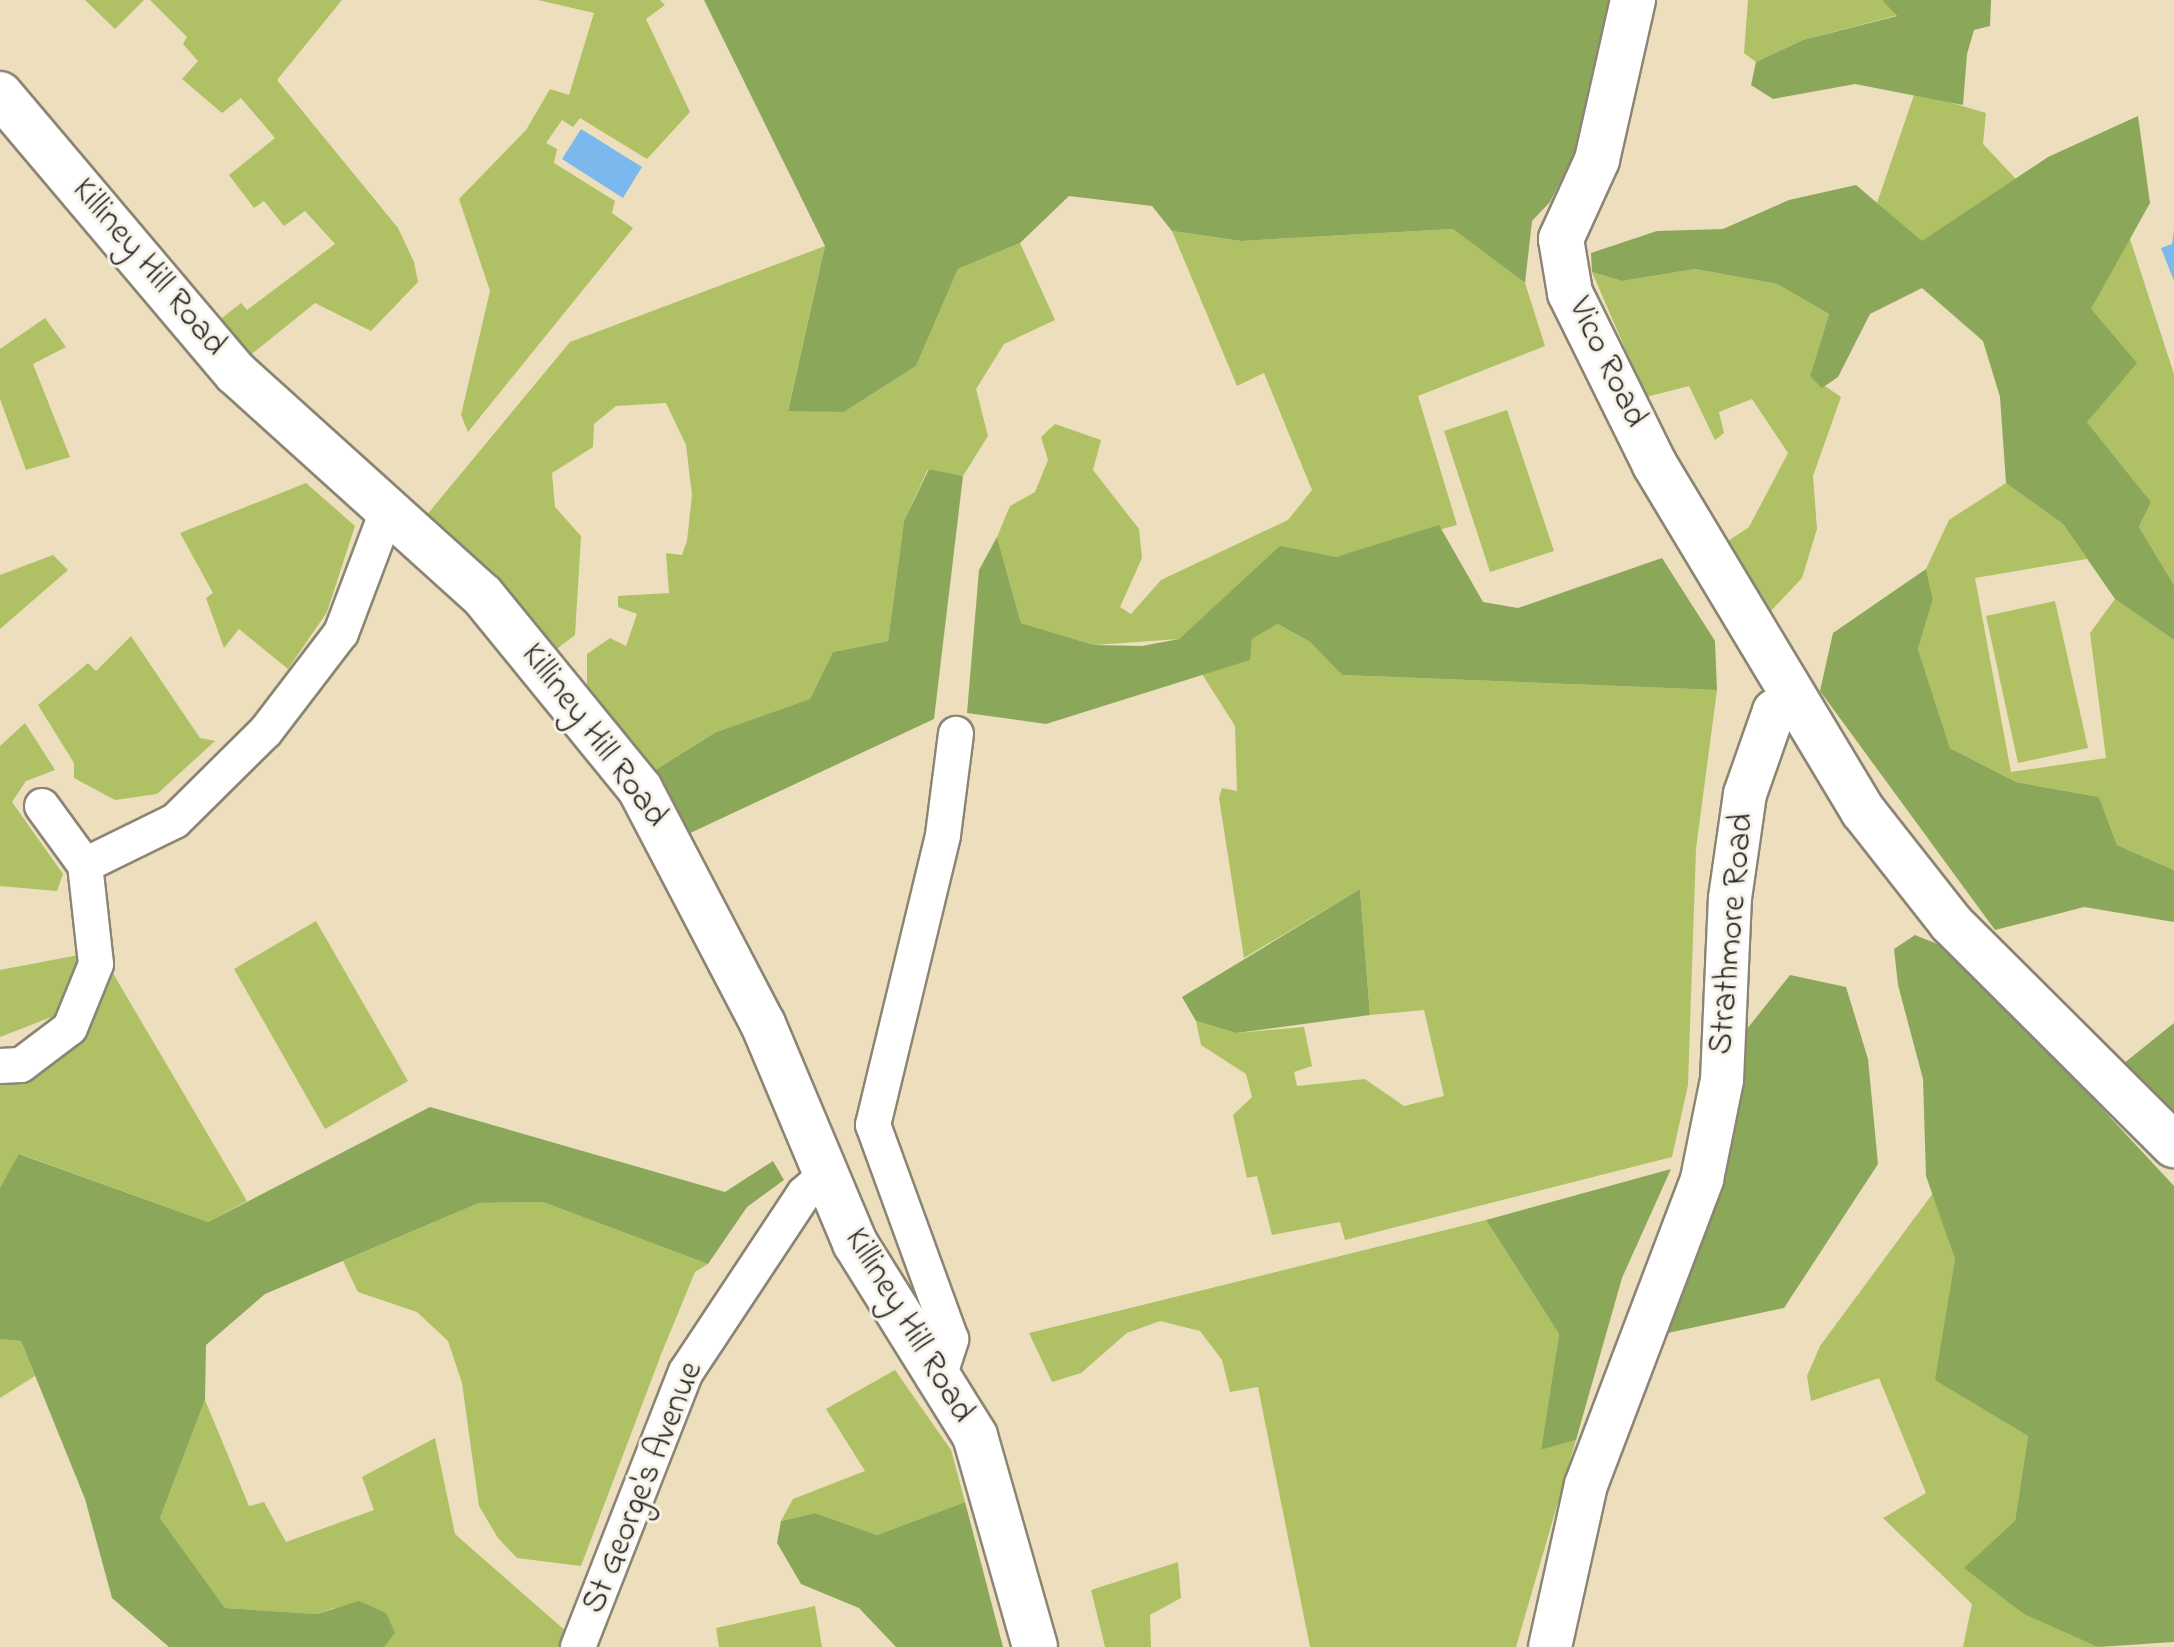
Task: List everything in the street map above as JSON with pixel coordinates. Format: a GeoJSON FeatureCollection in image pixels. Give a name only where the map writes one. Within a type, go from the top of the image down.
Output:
{"type":"FeatureCollection","features":[{"type":"Feature","properties":{"kind":"main road","name":"Vico Road"},"geometry":{"type":"LineString","coordinates":[[1633,0],[1597,160],[1561,239],[1570,293],[1655,465],[1792,701]]}},
{"type":"Feature","properties":{"kind":"main road","name":"Killiney Hill Road"},"geometry":{"type":"LineString","coordinates":[[0,94],[236,373],[389,506],[482,595],[640,789],[763,1024],[825,1175],[885,1299],[975,1436],[1035,1647]]}},
{"type":"Feature","properties":{"kind":"main road"},"geometry":{"type":"LineString","coordinates":[[1792,701],[1863,811],[1951,923],[2174,1145]]}},
{"type":"Feature","properties":{"kind":"street"},"geometry":{"type":"LineString","coordinates":[[85,865],[175,821],[266,731],[341,633],[389,506]]}},
{"type":"Feature","properties":{"kind":"street","name":"Strathmore Road"},"geometry":{"type":"LineString","coordinates":[[1550,1647],[1586,1485],[1702,1179],[1722,1080],[1730,898],[1745,794],[1774,711],[1792,701]]}},
{"type":"Feature","properties":{"kind":"street"},"geometry":{"type":"LineString","coordinates":[[939,1377],[951,1339],[873,1125],[884,1059],[938,862],[956,734]]}},
{"type":"Feature","properties":{"kind":"street"},"geometry":{"type":"LineString","coordinates":[[0,1066],[21,1065],[54,1042],[81,1005],[96,964],[85,865],[42,806]]}},
{"type":"Feature","properties":{"kind":"street","name":"St George's Avenue"},"geometry":{"type":"LineString","coordinates":[[578,1647],[686,1372],[804,1194],[825,1175]]}},
{"type":"Feature","properties":{"kind":"green space"},"geometry":{"type":"Polygon","coordinates":[[[85,0],[144,0],[115,29],[85,0]]]}},
{"type":"Feature","properties":{"kind":"green space"},"geometry":{"type":"Polygon","coordinates":[[[150,0],[342,0],[277,80],[398,228],[414,262],[418,282],[371,331],[315,303],[243,361],[213,325],[241,303],[247,310],[335,244],[305,211],[284,226],[264,201],[254,208],[229,175],[275,138],[241,98],[222,113],[182,79],[198,61],[183,44],[187,37],[150,0]]]}},
{"type":"Feature","properties":{"kind":"green space"},"geometry":{"type":"Polygon","coordinates":[[[538,0],[660,0],[665,5],[646,19],[690,112],[647,159],[580,118],[573,127],[562,120],[546,143],[557,149],[554,163],[615,201],[612,213],[633,228],[468,432],[461,415],[490,291],[459,199],[526,130],[550,89],[569,95],[594,13],[538,0]]]}},
{"type":"Feature","properties":{"kind":"green space"},"geometry":{"type":"Polygon","coordinates":[[[704,0],[1610,0],[1611,26],[1581,140],[1550,202],[1532,221],[1525,283],[1453,229],[1241,241],[1172,231],[1152,206],[1069,196],[1020,243],[958,269],[916,366],[844,412],[788,411],[825,246],[704,0]]]}},
{"type":"Feature","properties":{"kind":"green space"},"geometry":{"type":"Polygon","coordinates":[[[1748,0],[1882,0],[1898,15],[1803,40],[1756,62],[1744,53],[1748,0]]]}},
{"type":"Feature","properties":{"kind":"green space"},"geometry":{"type":"Polygon","coordinates":[[[1882,0],[1991,0],[1990,26],[1974,30],[1967,54],[1963,105],[1855,84],[1773,99],[1751,85],[1756,62],[1803,40],[1897,16],[1882,0]]]}},
{"type":"Feature","properties":{"kind":"green space"},"geometry":{"type":"Polygon","coordinates":[[[1915,92],[1986,113],[1983,144],[2016,179],[1922,242],[1877,203],[1915,92]]]}},
{"type":"Feature","properties":{"kind":"green space"},"geometry":{"type":"Polygon","coordinates":[[[2138,116],[2150,203],[2091,309],[2137,363],[2087,422],[2151,502],[2139,527],[2174,585],[2174,640],[2115,599],[2063,524],[2006,483],[2000,397],[1983,341],[1922,288],[1870,314],[1838,377],[1822,388],[1810,376],[1829,314],[1777,284],[1695,269],[1622,281],[1592,272],[1591,253],[1657,231],[1723,229],[1789,200],[1856,185],[1922,241],[2048,157],[2138,116]]]}},
{"type":"Feature","properties":{"kind":"green space"},"geometry":{"type":"Polygon","coordinates":[[[1453,229],[1525,283],[1545,346],[1418,396],[1457,525],[1336,557],[1280,547],[1179,639],[1094,645],[1021,623],[997,537],[1010,506],[1035,492],[1048,460],[1041,437],[1055,424],[1101,440],[1093,470],[1139,529],[1142,558],[1120,607],[1131,614],[1161,580],[1288,520],[1312,490],[1264,373],[1237,386],[1172,231],[1241,241],[1453,229]]]}},
{"type":"Feature","properties":{"kind":"green space"},"geometry":{"type":"Polygon","coordinates":[[[2129,236],[2174,374],[2174,585],[2139,527],[2151,502],[2087,422],[2102,401],[2091,309],[2129,236]]]}},
{"type":"Feature","properties":{"kind":"green space"},"geometry":{"type":"Polygon","coordinates":[[[1020,243],[1055,320],[1004,344],[976,389],[988,436],[963,476],[928,469],[904,521],[888,641],[833,652],[810,699],[716,732],[653,771],[587,690],[587,654],[610,638],[626,646],[637,614],[618,607],[618,596],[669,593],[666,553],[682,555],[687,541],[692,495],[686,445],[666,403],[616,406],[594,424],[593,447],[552,473],[555,507],[581,536],[575,635],[549,655],[425,517],[570,342],[825,246],[788,410],[844,412],[916,366],[958,269],[1020,243]]]}},
{"type":"Feature","properties":{"kind":"green space"},"geometry":{"type":"Polygon","coordinates":[[[1695,269],[1777,284],[1829,314],[1810,376],[1841,397],[1813,476],[1817,529],[1802,578],[1769,613],[1725,543],[1749,527],[1788,453],[1752,399],[1719,412],[1724,433],[1715,440],[1689,386],[1646,397],[1592,272],[1622,281],[1695,269]]]}},
{"type":"Feature","properties":{"kind":"green space"},"geometry":{"type":"Polygon","coordinates":[[[45,318],[66,347],[33,364],[70,457],[26,470],[0,399],[0,349],[45,318]]]}},
{"type":"Feature","properties":{"kind":"green space"},"geometry":{"type":"Polygon","coordinates":[[[1507,410],[1554,551],[1490,572],[1444,431],[1507,410]]]}},
{"type":"Feature","properties":{"kind":"green space"},"geometry":{"type":"Polygon","coordinates":[[[929,469],[963,476],[934,719],[686,835],[647,775],[716,732],[810,699],[833,652],[888,641],[904,521],[929,469]]]}},
{"type":"Feature","properties":{"kind":"green space"},"geometry":{"type":"Polygon","coordinates":[[[306,483],[355,526],[327,612],[288,669],[239,629],[224,648],[206,598],[213,593],[180,533],[306,483]]]}},
{"type":"Feature","properties":{"kind":"green space"},"geometry":{"type":"Polygon","coordinates":[[[2006,483],[2063,524],[2087,559],[1975,578],[2011,772],[2106,758],[2090,633],[2115,599],[2174,640],[2174,870],[2117,845],[2099,797],[2016,782],[1950,748],[1918,649],[1933,599],[1926,569],[1949,520],[2006,483]]]}},
{"type":"Feature","properties":{"kind":"green space"},"geometry":{"type":"Polygon","coordinates":[[[1439,525],[1483,602],[1518,608],[1662,558],[1715,641],[1717,690],[1342,675],[1310,642],[1278,624],[1252,639],[1250,660],[1046,724],[967,713],[979,570],[997,537],[1021,623],[1094,645],[1142,646],[1179,639],[1280,546],[1336,557],[1439,525]]]}},
{"type":"Feature","properties":{"kind":"green space"},"geometry":{"type":"Polygon","coordinates":[[[53,555],[68,570],[0,629],[0,575],[53,555]]]}},
{"type":"Feature","properties":{"kind":"green space"},"geometry":{"type":"Polygon","coordinates":[[[1926,569],[1933,599],[1918,649],[1950,748],[2016,782],[2099,797],[2117,845],[2174,870],[2174,922],[2084,907],[1995,930],[1820,691],[1833,633],[1926,569]]]}},
{"type":"Feature","properties":{"kind":"green space"},"geometry":{"type":"Polygon","coordinates":[[[2055,601],[2088,748],[2018,763],[1986,616],[2055,601]]]}},
{"type":"Feature","properties":{"kind":"green space"},"geometry":{"type":"Polygon","coordinates":[[[1278,624],[1310,642],[1342,675],[1717,690],[1696,849],[1688,1085],[1672,1157],[1345,1240],[1340,1222],[1272,1235],[1257,1176],[1247,1178],[1233,1115],[1252,1097],[1246,1074],[1201,1045],[1196,1021],[1236,1033],[1304,1027],[1312,1066],[1294,1072],[1297,1086],[1365,1079],[1404,1106],[1444,1096],[1424,1010],[1370,1015],[1360,889],[1244,958],[1219,798],[1222,788],[1237,791],[1235,726],[1202,674],[1249,660],[1252,639],[1278,624]]]}},
{"type":"Feature","properties":{"kind":"green space"},"geometry":{"type":"Polygon","coordinates":[[[131,636],[200,738],[215,741],[157,794],[115,800],[74,778],[74,763],[38,705],[88,663],[96,671],[131,636]]]}},
{"type":"Feature","properties":{"kind":"green space"},"geometry":{"type":"Polygon","coordinates":[[[25,723],[55,770],[26,781],[12,802],[63,874],[57,891],[0,886],[0,746],[25,723]]]}},
{"type":"Feature","properties":{"kind":"green space"},"geometry":{"type":"Polygon","coordinates":[[[1360,889],[1370,1015],[1236,1033],[1196,1021],[1182,997],[1360,889]]]}},
{"type":"Feature","properties":{"kind":"green space"},"geometry":{"type":"Polygon","coordinates":[[[316,921],[408,1081],[325,1129],[234,969],[316,921]]]}},
{"type":"Feature","properties":{"kind":"green space"},"geometry":{"type":"Polygon","coordinates":[[[1915,935],[1957,952],[2174,1186],[2174,1642],[2098,1647],[2024,1614],[1964,1568],[2015,1521],[2028,1436],[1935,1380],[1955,1259],[1926,1176],[1923,1079],[1898,985],[1894,949],[1915,935]]]}},
{"type":"Feature","properties":{"kind":"green space"},"geometry":{"type":"Polygon","coordinates":[[[84,954],[54,1016],[0,1037],[0,970],[84,954]]]}},
{"type":"Feature","properties":{"kind":"green space"},"geometry":{"type":"Polygon","coordinates":[[[111,970],[247,1201],[208,1222],[20,1154],[0,1188],[0,1074],[111,970]]]}},
{"type":"Feature","properties":{"kind":"green space"},"geometry":{"type":"Polygon","coordinates":[[[1790,975],[1846,987],[1868,1059],[1878,1164],[1784,1308],[1649,1337],[1735,1044],[1790,975]]]}},
{"type":"Feature","properties":{"kind":"green space"},"geometry":{"type":"Polygon","coordinates":[[[2174,1023],[2174,1112],[2123,1064],[2174,1023]]]}},
{"type":"Feature","properties":{"kind":"green space"},"geometry":{"type":"Polygon","coordinates":[[[430,1107],[725,1192],[773,1161],[784,1180],[747,1207],[708,1264],[543,1202],[479,1203],[265,1294],[206,1345],[205,1400],[160,1518],[225,1608],[317,1614],[359,1601],[386,1613],[395,1633],[384,1647],[169,1647],[112,1598],[85,1499],[21,1341],[0,1339],[0,1188],[19,1154],[208,1222],[430,1107]]]}},
{"type":"Feature","properties":{"kind":"green space"},"geometry":{"type":"Polygon","coordinates":[[[1671,1169],[1622,1278],[1576,1440],[1541,1450],[1559,1334],[1486,1220],[1671,1169]]]}},
{"type":"Feature","properties":{"kind":"green space"},"geometry":{"type":"Polygon","coordinates":[[[1933,1193],[1955,1259],[1936,1380],[2028,1436],[2015,1521],[2098,1647],[1963,1647],[1972,1604],[1883,1518],[1926,1493],[1879,1378],[1811,1401],[1807,1376],[1820,1346],[1933,1193]]]}},
{"type":"Feature","properties":{"kind":"green space"},"geometry":{"type":"Polygon","coordinates":[[[543,1202],[708,1264],[695,1272],[581,1566],[517,1558],[498,1538],[479,1506],[462,1383],[448,1341],[417,1312],[358,1292],[343,1261],[479,1203],[543,1202]]]}},
{"type":"Feature","properties":{"kind":"green space"},"geometry":{"type":"Polygon","coordinates":[[[1486,1220],[1559,1334],[1541,1450],[1576,1440],[1516,1647],[1310,1647],[1258,1387],[1230,1392],[1222,1360],[1200,1331],[1160,1321],[1127,1333],[1081,1373],[1052,1382],[1029,1333],[1486,1220]]]}},
{"type":"Feature","properties":{"kind":"green space"},"geometry":{"type":"Polygon","coordinates":[[[0,1339],[21,1341],[35,1376],[0,1398],[0,1339]]]}},
{"type":"Feature","properties":{"kind":"green space"},"geometry":{"type":"Polygon","coordinates":[[[895,1370],[951,1450],[965,1502],[877,1535],[815,1513],[781,1521],[793,1499],[865,1471],[826,1409],[895,1370]]]}},
{"type":"Feature","properties":{"kind":"green space"},"geometry":{"type":"Polygon","coordinates":[[[205,1400],[249,1506],[264,1502],[286,1542],[374,1510],[362,1477],[435,1438],[455,1534],[568,1633],[562,1647],[384,1647],[334,1608],[317,1614],[225,1608],[160,1518],[205,1400]]]}},
{"type":"Feature","properties":{"kind":"green space"},"geometry":{"type":"Polygon","coordinates":[[[965,1502],[1003,1647],[896,1647],[859,1608],[801,1584],[777,1543],[781,1521],[815,1513],[877,1535],[965,1502]]]}},
{"type":"Feature","properties":{"kind":"green space"},"geometry":{"type":"Polygon","coordinates":[[[1178,1562],[1181,1598],[1150,1615],[1151,1647],[1105,1647],[1091,1590],[1178,1562]]]}},
{"type":"Feature","properties":{"kind":"green space"},"geometry":{"type":"Polygon","coordinates":[[[815,1606],[822,1647],[719,1647],[716,1628],[815,1606]]]}},
{"type":"Feature","properties":{"kind":"water"},"geometry":{"type":"Polygon","coordinates":[[[581,129],[642,167],[623,198],[562,159],[581,129]]]}},
{"type":"Feature","properties":{"kind":"water"},"geometry":{"type":"Polygon","coordinates":[[[2174,230],[2174,281],[2161,248],[2172,244],[2174,230]]]}}]}
